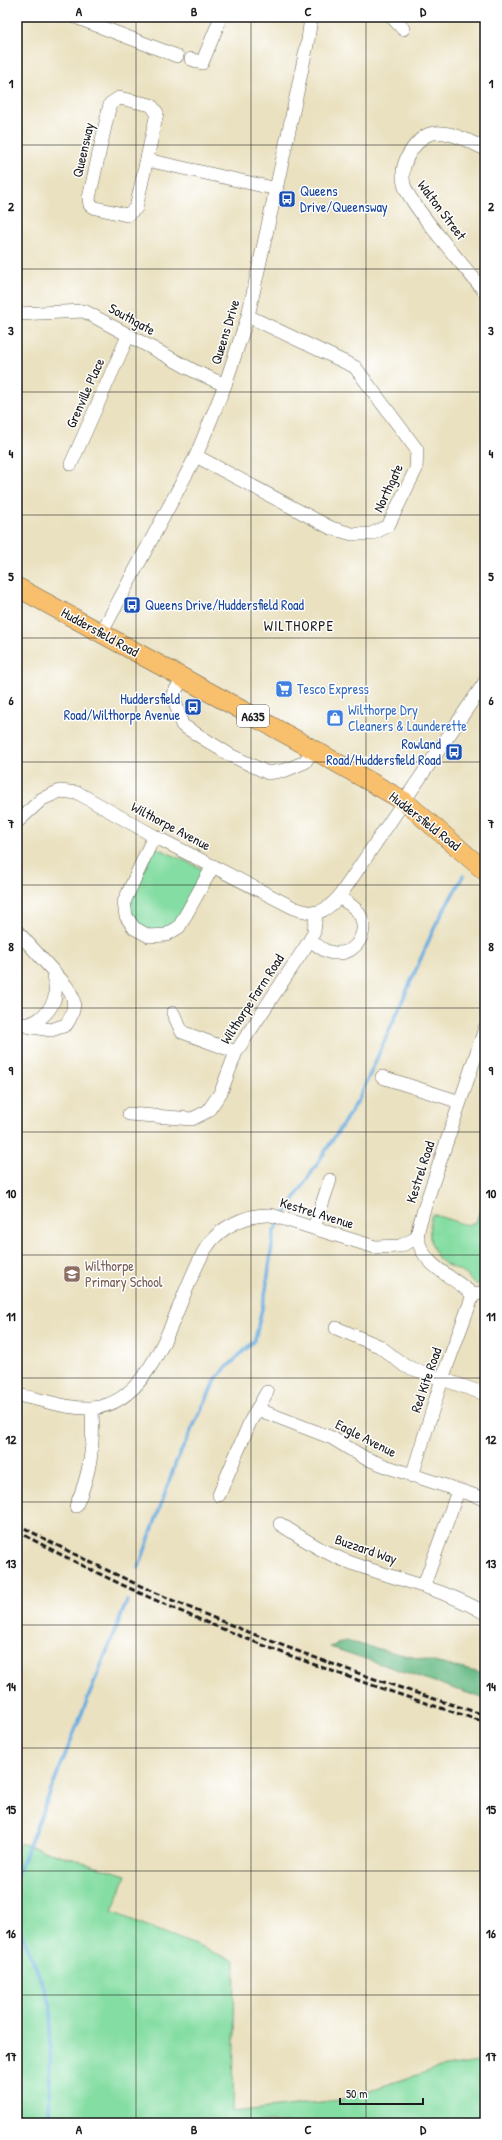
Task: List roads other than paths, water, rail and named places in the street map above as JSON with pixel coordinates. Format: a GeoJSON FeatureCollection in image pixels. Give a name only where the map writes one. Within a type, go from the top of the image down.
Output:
{"type":"FeatureCollection","features":[{"type":"Feature","properties":{"kind":"highway","name":"Huddersfield Road"},"geometry":{"type":"LineString","coordinates":[[17,587],[102,632],[183,679],[313,749],[404,801],[479,865]]}},
{"type":"Feature","properties":{"kind":"street"},"geometry":{"type":"LineString","coordinates":[[75,17],[177,56]]}},
{"type":"Feature","properties":{"kind":"street"},"geometry":{"type":"LineString","coordinates":[[191,59],[202,64],[221,17]]}},
{"type":"Feature","properties":{"kind":"street","name":"Queens Drive"},"geometry":{"type":"LineString","coordinates":[[102,632],[196,456],[225,385],[248,316],[277,189],[308,40],[311,17]]}},
{"type":"Feature","properties":{"kind":"street"},"geometry":{"type":"LineString","coordinates":[[392,17],[403,29]]}},
{"type":"Feature","properties":{"kind":"street","name":"Queensway"},"geometry":{"type":"LineString","coordinates":[[119,98],[151,105],[157,113],[147,160],[136,208],[126,215],[96,208],[90,204],[89,198],[110,104],[119,98]]}},
{"type":"Feature","properties":{"kind":"street","name":"Walton Street"},"geometry":{"type":"LineString","coordinates":[[485,149],[443,132],[424,137],[407,157],[402,171],[404,186],[420,210],[485,292]]}},
{"type":"Feature","properties":{"kind":"street"},"geometry":{"type":"LineString","coordinates":[[147,160],[277,189]]}},
{"type":"Feature","properties":{"kind":"street","name":"Southgate"},"geometry":{"type":"LineString","coordinates":[[17,314],[84,311],[196,372],[225,385]]}},
{"type":"Feature","properties":{"kind":"street","name":"Northgate"},"geometry":{"type":"LineString","coordinates":[[196,456],[331,528],[352,534],[371,534],[388,526],[416,469],[417,450],[355,367],[248,316]]}},
{"type":"Feature","properties":{"kind":"street","name":"Grenville Place"},"geometry":{"type":"LineString","coordinates":[[71,464],[128,336]]}},
{"type":"Feature","properties":{"kind":"street"},"geometry":{"type":"LineString","coordinates":[[183,679],[173,694],[182,725],[230,755],[268,773],[286,770],[305,762],[313,749]]}},
{"type":"Feature","properties":{"kind":"street"},"geometry":{"type":"LineString","coordinates":[[339,897],[355,908],[361,916],[363,924],[360,941],[350,950],[338,953],[329,952],[310,940],[314,932],[316,914],[331,906],[339,897],[485,682]]}},
{"type":"Feature","properties":{"kind":"street","name":"Wilthorpe Avenue"},"geometry":{"type":"LineString","coordinates":[[17,822],[42,799],[60,791],[78,793],[154,836],[294,908],[316,914]]}},
{"type":"Feature","properties":{"kind":"street"},"geometry":{"type":"LineString","coordinates":[[154,836],[124,902],[126,916],[134,928],[149,936],[166,935],[179,927],[213,866]]}},
{"type":"Feature","properties":{"kind":"street"},"geometry":{"type":"LineString","coordinates":[[17,931],[72,992],[74,1006],[72,1016],[66,1025],[51,1030],[20,1024]]}},
{"type":"Feature","properties":{"kind":"street","name":"Wilthorpe Farm Road"},"geometry":{"type":"LineString","coordinates":[[129,1114],[192,1119],[208,1111],[221,1092],[236,1052],[310,940]]}},
{"type":"Feature","properties":{"kind":"street"},"geometry":{"type":"LineString","coordinates":[[20,1024],[40,1020],[54,1000],[54,972]]}},
{"type":"Feature","properties":{"kind":"street"},"geometry":{"type":"LineString","coordinates":[[173,1013],[182,1032],[236,1052]]}},
{"type":"Feature","properties":{"kind":"street","name":"Kestrel Road"},"geometry":{"type":"LineString","coordinates":[[417,1238],[424,1209],[485,1028]]}},
{"type":"Feature","properties":{"kind":"street"},"geometry":{"type":"LineString","coordinates":[[382,1077],[460,1102]]}},
{"type":"Feature","properties":{"kind":"street"},"geometry":{"type":"LineString","coordinates":[[314,1228],[330,1180]]}},
{"type":"Feature","properties":{"kind":"street","name":"Kestrel Avenue"},"geometry":{"type":"LineString","coordinates":[[17,1395],[65,1406],[92,1408],[117,1401],[134,1390],[149,1371],[206,1248],[214,1238],[235,1223],[246,1218],[271,1215],[375,1247],[400,1246],[417,1238]]}},
{"type":"Feature","properties":{"kind":"street"},"geometry":{"type":"LineString","coordinates":[[417,1238],[422,1250],[435,1267],[479,1294]]}},
{"type":"Feature","properties":{"kind":"street","name":"Red Kite Road"},"geometry":{"type":"LineString","coordinates":[[412,1476],[442,1379],[479,1294]]}},
{"type":"Feature","properties":{"kind":"street"},"geometry":{"type":"LineString","coordinates":[[336,1328],[379,1346],[405,1366],[485,1394]]}},
{"type":"Feature","properties":{"kind":"street"},"geometry":{"type":"LineString","coordinates":[[219,1495],[243,1436],[267,1392]]}},
{"type":"Feature","properties":{"kind":"street"},"geometry":{"type":"LineString","coordinates":[[76,1506],[84,1488],[91,1462],[94,1436],[92,1408]]}},
{"type":"Feature","properties":{"kind":"street","name":"Eagle Avenue"},"geometry":{"type":"LineString","coordinates":[[257,1409],[325,1435],[365,1458],[412,1476],[485,1499]]}},
{"type":"Feature","properties":{"kind":"street"},"geometry":{"type":"LineString","coordinates":[[424,1585],[458,1491]]}},
{"type":"Feature","properties":{"kind":"street","name":"Buzzard Way"},"geometry":{"type":"LineString","coordinates":[[280,1524],[326,1552],[349,1562],[424,1585],[471,1605],[485,1613]]}},
{"type":"Feature","properties":{"kind":"waterway"},"geometry":{"type":"LineString","coordinates":[[284,1215],[359,1099],[436,924],[463,876]]}},
{"type":"Feature","properties":{"kind":"waterway"},"geometry":{"type":"LineString","coordinates":[[139,1567],[176,1462],[217,1377],[255,1340],[266,1290],[274,1231],[280,1221]]}},
{"type":"Feature","properties":{"kind":"waterway"},"geometry":{"type":"LineString","coordinates":[[17,1875],[127,1601]]}},
{"type":"Feature","properties":{"kind":"waterway"},"geometry":{"type":"LineString","coordinates":[[17,1922],[51,2005],[49,2123]]}},
{"type":"Feature","properties":{"kind":"railway"},"geometry":{"type":"LineString","coordinates":[[17,1524],[130,1581],[246,1631],[305,1654],[425,1696],[485,1715]]}},
{"type":"Feature","properties":{"kind":"railway"},"geometry":{"type":"LineString","coordinates":[[17,1531],[73,1561],[130,1588],[246,1638],[365,1683],[485,1722]]}},
{"type":"Feature","properties":{"kind":"place","name":"Queens Drive/Queensway"},"geometry":{"type":"Point","coordinates":[287,199]}},
{"type":"Feature","properties":{"kind":"place","name":"Queens Drive/Huddersfield Road"},"geometry":{"type":"Point","coordinates":[132,605]}},
{"type":"Feature","properties":{"kind":"place","name":"Tesco Express"},"geometry":{"type":"Point","coordinates":[284,689]}},
{"type":"Feature","properties":{"kind":"place","name":"Huddersfield Road/Wilthorpe Avenue"},"geometry":{"type":"Point","coordinates":[193,707]}},
{"type":"Feature","properties":{"kind":"place","name":"Wilthorpe Dry Cleaners & Launderette"},"geometry":{"type":"Point","coordinates":[335,718]}},
{"type":"Feature","properties":{"kind":"place","name":"Rowland Road/Huddersfield Road"},"geometry":{"type":"Point","coordinates":[454,752]}},
{"type":"Feature","properties":{"kind":"place","name":"Wilthorpe Primary School"},"geometry":{"type":"Point","coordinates":[72,1274]}},
{"type":"Feature","properties":{"kind":"district","name":"WILTHORPE"},"geometry":{"type":"Point","coordinates":[299,626]}}]}
